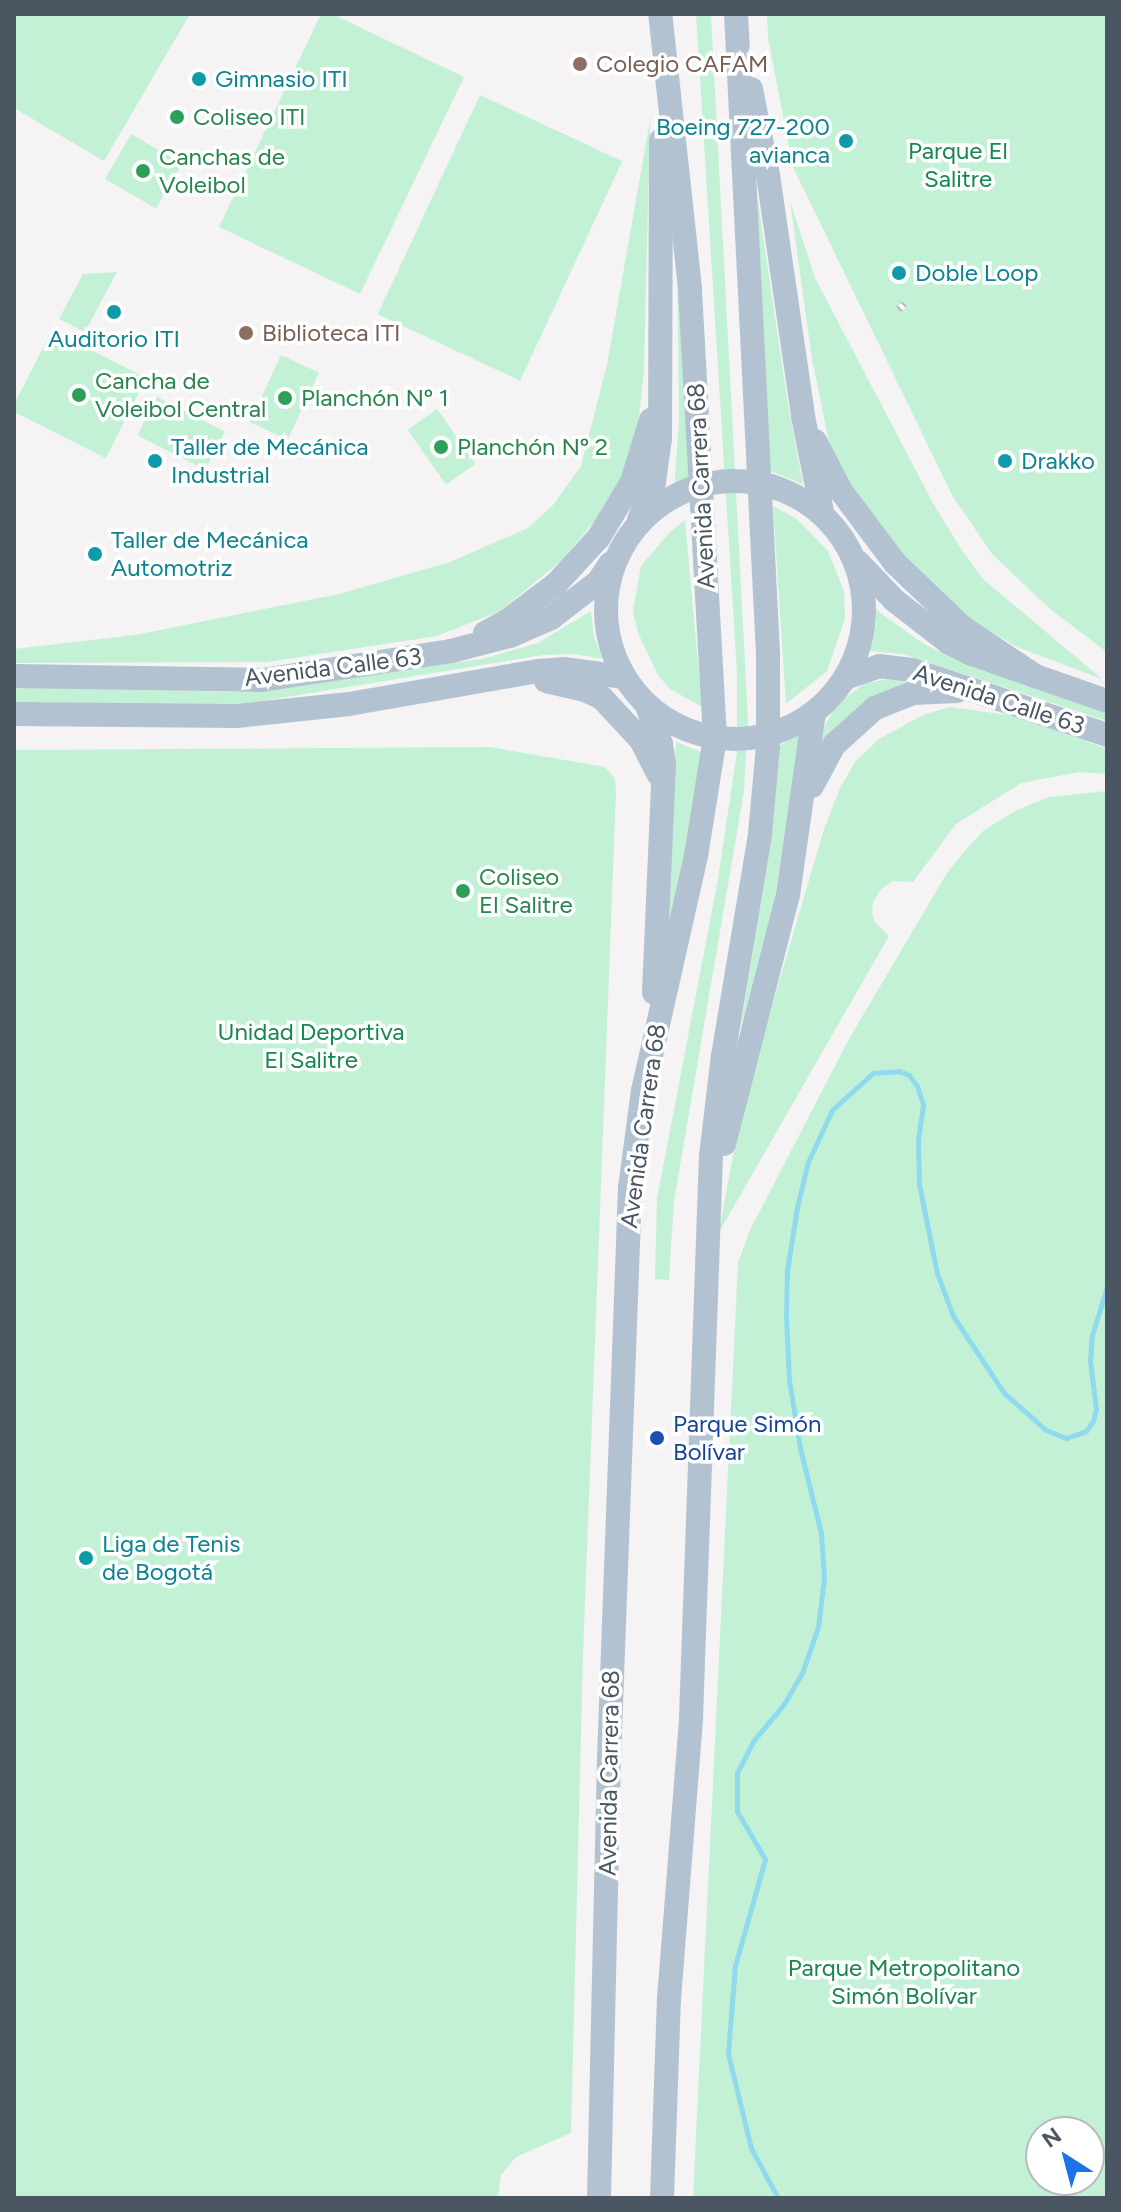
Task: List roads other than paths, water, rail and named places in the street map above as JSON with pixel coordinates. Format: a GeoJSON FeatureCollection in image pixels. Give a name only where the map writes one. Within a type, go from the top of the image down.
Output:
{"type":"FeatureCollection","features":[{"type":"Feature","properties":{"kind":"main road"},"geometry":{"type":"LineString","coordinates":[[736,17],[768,175],[803,416],[822,512]]}},
{"type":"Feature","properties":{"kind":"main road"},"geometry":{"type":"LineString","coordinates":[[662,2198],[669,1999],[691,1717],[708,1202],[716,1108],[760,834],[768,746],[768,654],[736,17]]}},
{"type":"Feature","properties":{"kind":"main road"},"geometry":{"type":"LineString","coordinates":[[653,1039],[655,913],[663,796],[661,744],[647,706],[624,677],[611,648],[605,616],[608,583],[619,552],[650,494],[658,460],[661,18]]}},
{"type":"Feature","properties":{"kind":"main road","name":"Avenida Carrera 68"},"geometry":{"type":"LineString","coordinates":[[599,2198],[625,1256],[630,1188],[653,1039],[696,856],[715,738],[690,288],[661,18]]}},
{"type":"Feature","properties":{"kind":"main road"},"geometry":{"type":"LineString","coordinates":[[451,651],[528,606],[575,565],[599,537],[621,501],[640,460],[660,370]]}},
{"type":"Feature","properties":{"kind":"main road"},"geometry":{"type":"LineString","coordinates":[[803,416],[841,491],[895,563],[953,620],[1037,677]]}},
{"type":"Feature","properties":{"kind":"main road"},"geometry":{"type":"LineString","coordinates":[[634,529],[655,508],[681,492],[712,482],[744,480],[775,486],[800,497],[822,512],[841,533],[861,577],[865,619],[858,650],[845,678],[814,713],[785,729],[759,737],[731,739],[704,736],[678,726],[647,706]]}},
{"type":"Feature","properties":{"kind":"main road","name":"Avenida Calle 63"},"geometry":{"type":"LineString","coordinates":[[14,676],[262,680],[451,651],[510,636],[551,618],[598,582],[619,552]]}},
{"type":"Feature","properties":{"kind":"main road","name":"Avenida Calle 63"},"geometry":{"type":"LineString","coordinates":[[854,557],[894,600],[948,642],[972,654],[1107,701]]}},
{"type":"Feature","properties":{"kind":"main road","name":"Avenida Calle 63"},"geometry":{"type":"LineString","coordinates":[[845,678],[879,666],[893,666],[988,693],[1107,735]]}},
{"type":"Feature","properties":{"kind":"main road","name":"Avenida Calle 63"},"geometry":{"type":"LineString","coordinates":[[14,714],[256,715],[349,704],[503,676],[564,669],[624,677]]}},
{"type":"Feature","properties":{"kind":"main road"},"geometry":{"type":"LineString","coordinates":[[503,676],[559,683],[602,698],[641,740],[652,760],[663,796]]}},
{"type":"Feature","properties":{"kind":"main road"},"geometry":{"type":"LineString","coordinates":[[801,810],[834,745],[875,708],[913,693],[988,693]]}},
{"type":"Feature","properties":{"kind":"main road"},"geometry":{"type":"LineString","coordinates":[[708,1202],[785,909],[814,713]]}},
{"type":"Feature","properties":{"kind":"waterway"},"geometry":{"type":"LineString","coordinates":[[778,2198],[751,2148],[728,2054],[735,1966],[765,1859],[737,1811],[737,1773],[754,1740],[784,1704],[802,1673],[818,1627],[824,1578],[821,1533],[800,1448],[789,1380],[787,1271],[808,1162],[832,1110],[873,1073],[899,1071],[909,1075],[917,1086],[923,1105],[918,1140],[919,1184],[937,1273],[953,1316],[1004,1393],[1046,1430],[1066,1438],[1086,1431],[1093,1421],[1096,1409],[1090,1361],[1092,1335],[1107,1287]]}},
{"type":"Feature","properties":{"kind":"railway"},"geometry":{"type":"LineString","coordinates":[[899,304],[904,309]]}},
{"type":"Feature","properties":{"kind":"place","name":"Colegio CAFAM"},"geometry":{"type":"Point","coordinates":[580,64]}},
{"type":"Feature","properties":{"kind":"place","name":"Gimnasio ITI"},"geometry":{"type":"Point","coordinates":[199,79]}},
{"type":"Feature","properties":{"kind":"place","name":"Coliseo ITI"},"geometry":{"type":"Point","coordinates":[177,117]}},
{"type":"Feature","properties":{"kind":"place","name":"Boeing 727-200 avianca"},"geometry":{"type":"Point","coordinates":[846,141]}},
{"type":"Feature","properties":{"kind":"place","name":"Canchas de Voleibol"},"geometry":{"type":"Point","coordinates":[143,171]}},
{"type":"Feature","properties":{"kind":"place","name":"Doble Loop"},"geometry":{"type":"Point","coordinates":[899,273]}},
{"type":"Feature","properties":{"kind":"place","name":"Auditorio ITI"},"geometry":{"type":"Point","coordinates":[114,312]}},
{"type":"Feature","properties":{"kind":"place","name":"Biblioteca ITI"},"geometry":{"type":"Point","coordinates":[246,333]}},
{"type":"Feature","properties":{"kind":"place","name":"Cancha de Voleibol Central"},"geometry":{"type":"Point","coordinates":[79,395]}},
{"type":"Feature","properties":{"kind":"place","name":"Planchón Nº 1"},"geometry":{"type":"Point","coordinates":[285,398]}},
{"type":"Feature","properties":{"kind":"place","name":"Planchón Nº 2"},"geometry":{"type":"Point","coordinates":[441,447]}},
{"type":"Feature","properties":{"kind":"place","name":"Taller de Mecánica Industrial"},"geometry":{"type":"Point","coordinates":[155,461]}},
{"type":"Feature","properties":{"kind":"place","name":"Drakko"},"geometry":{"type":"Point","coordinates":[1005,461]}},
{"type":"Feature","properties":{"kind":"place","name":"Taller de Mecánica Automotriz"},"geometry":{"type":"Point","coordinates":[95,554]}},
{"type":"Feature","properties":{"kind":"place","name":"Coliseo El Salitre"},"geometry":{"type":"Point","coordinates":[463,891]}},
{"type":"Feature","properties":{"kind":"place","name":"Parque Simón Bolívar"},"geometry":{"type":"Point","coordinates":[657,1438]}},
{"type":"Feature","properties":{"kind":"place","name":"Liga de Tenis de Bogotá"},"geometry":{"type":"Point","coordinates":[86,1558]}},
{"type":"Feature","properties":{"kind":"park label","name":"Parque El Salitre"},"geometry":{"type":"Point","coordinates":[958,165]}},
{"type":"Feature","properties":{"kind":"park label","name":"Unidad Deportiva El Salitre"},"geometry":{"type":"Point","coordinates":[311,1046]}},
{"type":"Feature","properties":{"kind":"park label","name":"Parque Metropolitano Simón Bolívar"},"geometry":{"type":"Point","coordinates":[904,1982]}}]}
